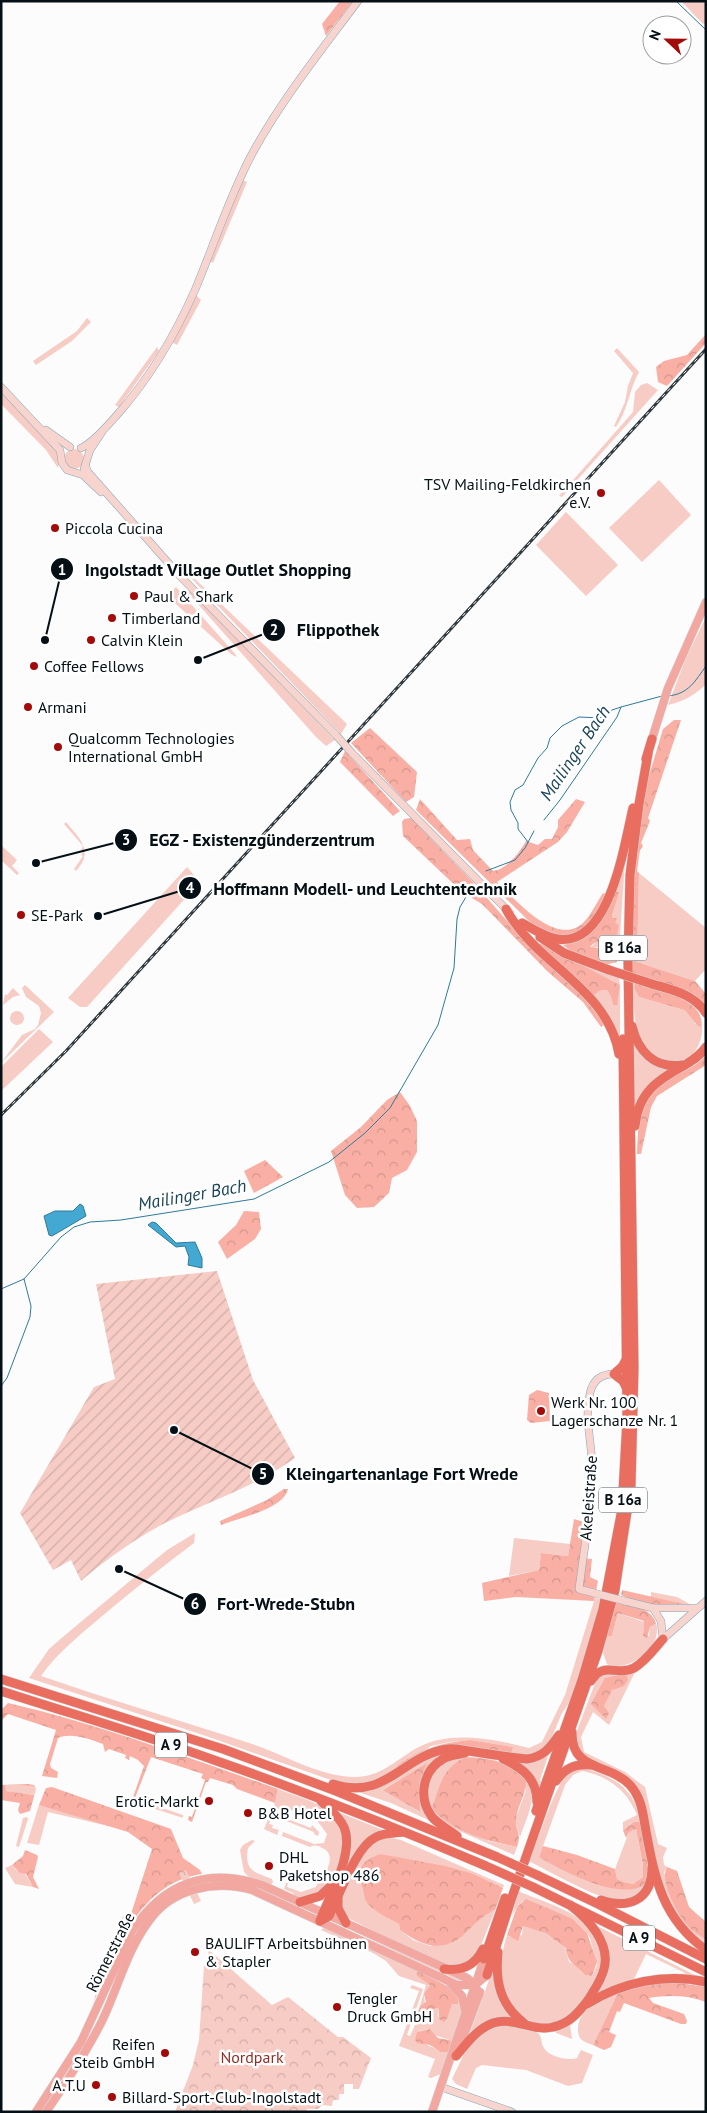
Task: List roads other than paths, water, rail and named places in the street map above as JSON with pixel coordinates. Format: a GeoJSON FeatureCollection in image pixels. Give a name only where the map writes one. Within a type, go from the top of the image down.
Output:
{"type":"FeatureCollection","features":[{"type":"Feature","properties":{"kind":"highway","name":"B 16a"},"geometry":{"type":"LineString","coordinates":[[484,1959],[550,1789],[603,1609],[618,1535],[626,1461],[627,1390],[623,1094],[623,906],[634,802],[652,739]]}},
{"type":"Feature","properties":{"kind":"highway","name":"B 16a"},"geometry":{"type":"LineString","coordinates":[[487,1975],[500,1921],[537,1807],[584,1692],[598,1651],[615,1590],[631,1486],[634,1368],[628,1008],[630,875],[639,804],[648,754]]}},
{"type":"Feature","properties":{"kind":"highway"},"geometry":{"type":"LineString","coordinates":[[522,923],[550,938],[558,940],[580,936],[591,928],[603,910],[612,888],[634,802]]}},
{"type":"Feature","properties":{"kind":"highway"},"geometry":{"type":"LineString","coordinates":[[506,909],[514,924],[540,953],[577,984],[604,1015],[616,1041],[623,1094]]}},
{"type":"Feature","properties":{"kind":"highway"},"geometry":{"type":"LineString","coordinates":[[522,923],[543,940],[564,952],[609,970],[679,992],[693,999],[706,1013]]}},
{"type":"Feature","properties":{"kind":"highway"},"geometry":{"type":"LineString","coordinates":[[628,1008],[636,1041],[645,1054],[664,1064],[685,1065]]}},
{"type":"Feature","properties":{"kind":"highway"},"geometry":{"type":"LineString","coordinates":[[631,1182],[636,1117],[643,1097],[664,1078],[696,1058],[706,1047]]}},
{"type":"Feature","properties":{"kind":"highway"},"geometry":{"type":"LineString","coordinates":[[627,1357],[622,1367],[614,1374],[622,1380],[627,1390]]}},
{"type":"Feature","properties":{"kind":"highway"},"geometry":{"type":"LineString","coordinates":[[584,1692],[596,1674],[608,1669],[622,1671],[634,1668],[663,1639]]}},
{"type":"Feature","properties":{"kind":"highway"},"geometry":{"type":"LineString","coordinates":[[598,1651],[608,1669]]}},
{"type":"Feature","properties":{"kind":"highway","name":"A 9"},"geometry":{"type":"LineString","coordinates":[[1,1678],[168,1731],[282,1771],[498,1856]]}},
{"type":"Feature","properties":{"kind":"highway","name":"A 9"},"geometry":{"type":"LineString","coordinates":[[1,1692],[213,1759],[316,1797],[486,1866],[706,1972]]}},
{"type":"Feature","properties":{"kind":"highway","name":"A 9"},"geometry":{"type":"LineString","coordinates":[[282,1771],[342,1787],[364,1788],[391,1778],[427,1755],[447,1749],[527,1759],[535,1758],[548,1750],[569,1727]]}},
{"type":"Feature","properties":{"kind":"highway","name":"A 9"},"geometry":{"type":"LineString","coordinates":[[569,1727],[576,1752],[592,1765],[624,1780],[635,1792],[642,1809],[659,1890],[671,1915],[683,1931],[706,1950]]}},
{"type":"Feature","properties":{"kind":"highway","name":"A 9"},"geometry":{"type":"LineString","coordinates":[[461,1840],[431,1815],[425,1803],[424,1784],[428,1773],[435,1764],[452,1755],[469,1752]]}},
{"type":"Feature","properties":{"kind":"highway","name":"A 9"},"geometry":{"type":"LineString","coordinates":[[496,1755],[523,1770],[532,1779],[537,1790],[537,1807]]}},
{"type":"Feature","properties":{"kind":"highway"},"geometry":{"type":"LineString","coordinates":[[550,1789],[568,1768],[581,1764],[592,1765]]}},
{"type":"Feature","properties":{"kind":"highway","name":"A 9"},"geometry":{"type":"LineString","coordinates":[[315,1780],[461,1840],[589,1897],[706,1957]]}},
{"type":"Feature","properties":{"kind":"highway","name":"A 9"},"geometry":{"type":"LineString","coordinates":[[316,1797],[338,1818],[346,1835],[346,1853],[324,1916]]}},
{"type":"Feature","properties":{"kind":"highway"},"geometry":{"type":"LineString","coordinates":[[324,1916],[338,1898],[358,1856],[366,1844],[380,1835],[404,1832]]}},
{"type":"Feature","properties":{"kind":"highway","name":"A 9"},"geometry":{"type":"LineString","coordinates":[[589,1897],[622,1905],[633,1901],[642,1895],[648,1887],[652,1872],[652,1862]]}},
{"type":"Feature","properties":{"kind":"highway","name":"A 9"},"geometry":{"type":"LineString","coordinates":[[538,1874],[706,1957]]}},
{"type":"Feature","properties":{"kind":"highway","name":"A 9"},"geometry":{"type":"LineString","coordinates":[[300,1902],[320,1896],[336,1880]]}},
{"type":"Feature","properties":{"kind":"highway"},"geometry":{"type":"LineString","coordinates":[[338,1898],[338,1908],[346,1923]]}},
{"type":"Feature","properties":{"kind":"highway","name":"A 9"},"geometry":{"type":"LineString","coordinates":[[570,1905],[586,1918],[593,1927],[599,1939],[604,1957],[605,1968],[601,1979],[583,2007]]}},
{"type":"Feature","properties":{"kind":"highway"},"geometry":{"type":"LineString","coordinates":[[444,1968],[458,1969],[474,1962],[500,1921]]}},
{"type":"Feature","properties":{"kind":"highway"},"geometry":{"type":"LineString","coordinates":[[500,1921],[497,1968],[499,1990],[508,2008],[526,2024]]}},
{"type":"Feature","properties":{"kind":"highway","name":"A 9"},"geometry":{"type":"LineString","coordinates":[[456,2056],[477,2032],[490,2024],[505,2021],[545,2028],[555,2027],[570,2019],[583,2007],[607,1994],[646,1981],[683,1978],[706,1982]]}},
{"type":"Feature","properties":{"kind":"main road"},"geometry":{"type":"LineString","coordinates":[[172,566],[87,471],[87,456],[104,429],[149,374],[176,330],[195,290],[238,183],[267,129],[299,80],[358,1]]}},
{"type":"Feature","properties":{"kind":"main road"},"geometry":{"type":"LineString","coordinates":[[1,387],[36,422],[60,450],[64,467],[70,472],[78,472],[86,466]]}},
{"type":"Feature","properties":{"kind":"main road"},"geometry":{"type":"LineString","coordinates":[[36,422],[70,447],[81,448],[104,429]]}},
{"type":"Feature","properties":{"kind":"main road"},"geometry":{"type":"LineString","coordinates":[[62,455],[70,447]]}},
{"type":"Feature","properties":{"kind":"main road"},"geometry":{"type":"LineString","coordinates":[[81,448],[87,456]]}},
{"type":"Feature","properties":{"kind":"main road"},"geometry":{"type":"LineString","coordinates":[[78,472],[90,482],[506,909],[522,923]]}},
{"type":"Feature","properties":{"kind":"main road","name":"B 16a"},"geometry":{"type":"LineString","coordinates":[[652,739],[668,688],[706,602]]}},
{"type":"Feature","properties":{"kind":"main road","name":"Akeleistraße"},"geometry":{"type":"LineString","coordinates":[[614,1374],[605,1374],[599,1377],[592,1388],[589,1402],[592,1480],[579,1589],[654,1608],[697,1608]]}},
{"type":"Feature","properties":{"kind":"main road"},"geometry":{"type":"LineString","coordinates":[[663,1639],[706,1601]]}},
{"type":"Feature","properties":{"kind":"main road"},"geometry":{"type":"LineString","coordinates":[[654,1608],[661,1620],[663,1639]]}},
{"type":"Feature","properties":{"kind":"main road","name":"Römerstraße"},"geometry":{"type":"LineString","coordinates":[[36,2112],[81,2042],[132,1931],[152,1905],[182,1885],[195,1881],[222,1877],[241,1879],[262,1885],[300,1902],[443,1979],[462,1986],[476,1985]]}},
{"type":"Feature","properties":{"kind":"main road","name":"Römerstraße"},"geometry":{"type":"LineString","coordinates":[[46,2112],[102,2021],[139,1936],[149,1920],[171,1900],[196,1888],[235,1886],[252,1890],[346,1923],[467,1978],[476,1985]]}},
{"type":"Feature","properties":{"kind":"main road","name":"B 16a"},"geometry":{"type":"LineString","coordinates":[[432,2112],[484,1959]]}},
{"type":"Feature","properties":{"kind":"main road"},"geometry":{"type":"LineString","coordinates":[[479,1995],[476,1985],[487,1975]]}},
{"type":"Feature","properties":{"kind":"main road","name":"B 16a"},"geometry":{"type":"LineString","coordinates":[[441,2087],[447,2079],[487,1975]]}},
{"type":"Feature","properties":{"kind":"main road"},"geometry":{"type":"LineString","coordinates":[[443,1979],[460,1992],[465,2005],[465,2012]]}},
{"type":"Feature","properties":{"kind":"main road"},"geometry":{"type":"LineString","coordinates":[[441,2087],[512,2112]]}},
{"type":"Feature","properties":{"kind":"water"},"geometry":{"type":"Polygon","coordinates":[[[80,1204],[83,1206],[86,1216],[52,1236],[49,1235],[44,1216],[55,1211],[73,1211],[80,1204]]]}},
{"type":"Feature","properties":{"kind":"water"},"geometry":{"type":"Polygon","coordinates":[[[152,1222],[156,1223],[176,1243],[195,1242],[202,1258],[202,1268],[188,1265],[189,1257],[185,1246],[176,1247],[148,1225],[152,1222]]]}},
{"type":"Feature","properties":{"kind":"waterway"},"geometry":{"type":"LineString","coordinates":[[676,1],[706,30]]}},
{"type":"Feature","properties":{"kind":"waterway","name":"Mailinger Bach"},"geometry":{"type":"LineString","coordinates":[[668,696],[686,690],[695,682],[706,666]]}},
{"type":"Feature","properties":{"kind":"waterway","name":"Mailinger Bach"},"geometry":{"type":"LineString","coordinates":[[544,820],[617,717],[621,707],[662,696]]}},
{"type":"Feature","properties":{"kind":"waterway"},"geometry":{"type":"LineString","coordinates":[[528,842],[518,829],[518,823],[511,810],[510,802],[515,790],[523,785],[538,758],[547,748],[550,738],[562,726],[579,717],[600,718],[612,710],[621,707]]}},
{"type":"Feature","properties":{"kind":"waterway","name":"Mailinger Bach"},"geometry":{"type":"LineString","coordinates":[[486,871],[515,860],[525,848],[534,831]]}},
{"type":"Feature","properties":{"kind":"waterway","name":"Mailinger Bach"},"geometry":{"type":"LineString","coordinates":[[1,1289],[24,1279],[61,1237],[74,1227],[90,1222],[121,1220],[254,1199],[329,1162],[365,1133],[390,1108],[438,1025],[454,968],[457,919],[460,907],[469,892]]}},
{"type":"Feature","properties":{"kind":"waterway"},"geometry":{"type":"LineString","coordinates":[[1,1386],[7,1378],[30,1317],[31,1306],[24,1279]]}},
{"type":"Feature","properties":{"kind":"railway"},"geometry":{"type":"LineString","coordinates":[[1,1115],[66,1051],[706,349]]}},
{"type":"Feature","properties":{"kind":"place","name":"TSV Mailing-Feldkirchen e.V."},"geometry":{"type":"Point","coordinates":[601,493]}},
{"type":"Feature","properties":{"kind":"place","name":"Piccola Cucina"},"geometry":{"type":"Point","coordinates":[55,528]}},
{"type":"Feature","properties":{"kind":"place","name":"Paul & Shark"},"geometry":{"type":"Point","coordinates":[134,596]}},
{"type":"Feature","properties":{"kind":"place","name":"Timberland"},"geometry":{"type":"Point","coordinates":[112,618]}},
{"type":"Feature","properties":{"kind":"place","name":"Ingolstadt Village Outlet Shopping"},"geometry":{"type":"Point","coordinates":[45,640]}},
{"type":"Feature","properties":{"kind":"place","name":"Calvin Klein"},"geometry":{"type":"Point","coordinates":[91,640]}},
{"type":"Feature","properties":{"kind":"place","name":"Flippothek"},"geometry":{"type":"Point","coordinates":[198,660]}},
{"type":"Feature","properties":{"kind":"place","name":"Coffee Fellows"},"geometry":{"type":"Point","coordinates":[34,666]}},
{"type":"Feature","properties":{"kind":"place","name":"Armani"},"geometry":{"type":"Point","coordinates":[28,707]}},
{"type":"Feature","properties":{"kind":"place","name":"Qualcomm Technologies International GmbH"},"geometry":{"type":"Point","coordinates":[58,747]}},
{"type":"Feature","properties":{"kind":"place","name":"EGZ - Existenzgünderzentrum"},"geometry":{"type":"Point","coordinates":[36,863]}},
{"type":"Feature","properties":{"kind":"place","name":"SE-Park"},"geometry":{"type":"Point","coordinates":[21,915]}},
{"type":"Feature","properties":{"kind":"place","name":"Hoffmann Modell- und Leuchtentechnik"},"geometry":{"type":"Point","coordinates":[98,916]}},
{"type":"Feature","properties":{"kind":"place","name":"Werk Nr. 100 Lagerschanze Nr. 1"},"geometry":{"type":"Point","coordinates":[541,1411]}},
{"type":"Feature","properties":{"kind":"place","name":"Kleingartenanlage Fort Wrede"},"geometry":{"type":"Point","coordinates":[174,1430]}},
{"type":"Feature","properties":{"kind":"place","name":"Fort-Wrede-Stubn"},"geometry":{"type":"Point","coordinates":[119,1569]}},
{"type":"Feature","properties":{"kind":"place","name":"Erotic-Markt"},"geometry":{"type":"Point","coordinates":[209,1801]}},
{"type":"Feature","properties":{"kind":"place","name":"B&B Hotel"},"geometry":{"type":"Point","coordinates":[248,1813]}},
{"type":"Feature","properties":{"kind":"place","name":"DHL Paketshop 486"},"geometry":{"type":"Point","coordinates":[269,1866]}},
{"type":"Feature","properties":{"kind":"place","name":"BAULIFT Arbeitsbühnen & Stapler"},"geometry":{"type":"Point","coordinates":[195,1952]}},
{"type":"Feature","properties":{"kind":"place","name":"Tengler Druck GmbH"},"geometry":{"type":"Point","coordinates":[337,2007]}},
{"type":"Feature","properties":{"kind":"place","name":"Reifen Steib GmbH"},"geometry":{"type":"Point","coordinates":[165,2053]}},
{"type":"Feature","properties":{"kind":"place","name":"A.T.U"},"geometry":{"type":"Point","coordinates":[96,2085]}},
{"type":"Feature","properties":{"kind":"place","name":"Billard-Sport-Club-Ingolstadt"},"geometry":{"type":"Point","coordinates":[112,2097]}},
{"type":"Feature","properties":{"kind":"park label","name":"Nordpark"},"geometry":{"type":"Point","coordinates":[252,2057]}}]}
